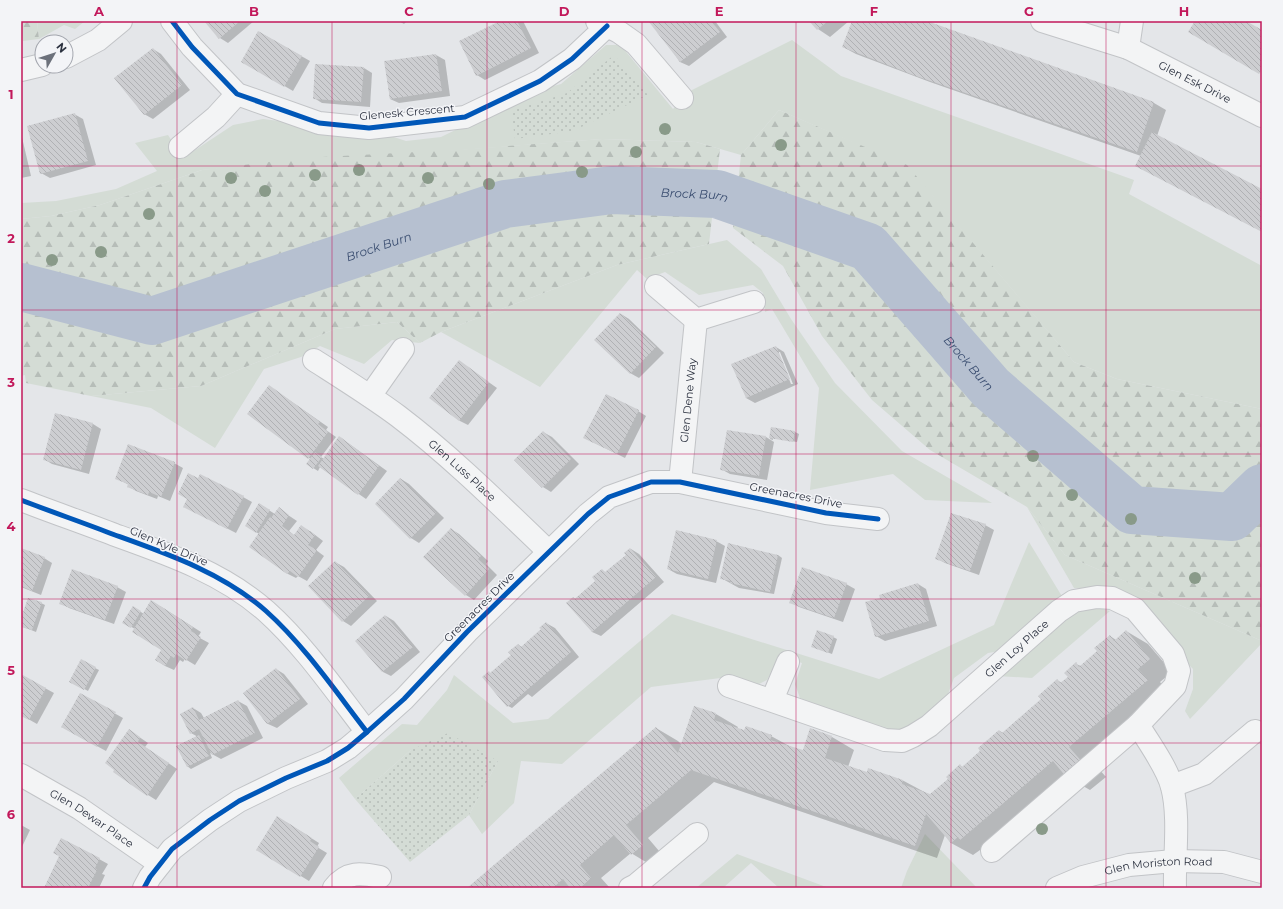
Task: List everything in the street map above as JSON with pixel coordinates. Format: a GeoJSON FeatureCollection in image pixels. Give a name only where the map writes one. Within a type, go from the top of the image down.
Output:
{"type":"FeatureCollection","features":[{"type":"Feature","properties":{"kind":"street"},"geometry":{"type":"LineString","coordinates":[[74,53],[98,40],[121,21]]}},
{"type":"Feature","properties":{"kind":"street","name":"Glenesk Crescent"},"geometry":{"type":"LineString","coordinates":[[172,21],[192,47],[237,94],[319,123],[369,128],[465,117],[540,81],[572,59],[602,24],[620,32],[636,44],[682,98]]}},
{"type":"Feature","properties":{"kind":"street","name":"Glen Esk Drive"},"geometry":{"type":"LineString","coordinates":[[1042,21],[1128,48],[1262,116]]}},
{"type":"Feature","properties":{"kind":"street"},"geometry":{"type":"LineString","coordinates":[[1128,48],[1132,21]]}},
{"type":"Feature","properties":{"kind":"street"},"geometry":{"type":"LineString","coordinates":[[21,70],[34,67]]}},
{"type":"Feature","properties":{"kind":"street"},"geometry":{"type":"LineString","coordinates":[[180,147],[216,117],[237,94]]}},
{"type":"Feature","properties":{"kind":"street"},"geometry":{"type":"LineString","coordinates":[[656,286],[696,320],[754,302]]}},
{"type":"Feature","properties":{"kind":"street","name":"Glen Dene Way"},"geometry":{"type":"LineString","coordinates":[[680,482],[696,320]]}},
{"type":"Feature","properties":{"kind":"street"},"geometry":{"type":"LineString","coordinates":[[370,396],[403,350]]}},
{"type":"Feature","properties":{"kind":"street","name":"Glen Luss Place"},"geometry":{"type":"LineString","coordinates":[[314,360],[397,415],[442,452],[549,552]]}},
{"type":"Feature","properties":{"kind":"street","name":"Greenacres Drive"},"geometry":{"type":"LineString","coordinates":[[144,888],[172,849],[239,801],[286,778],[327,761],[348,748],[404,699],[467,632],[588,514],[609,497],[652,482],[680,482],[826,513],[878,519]]}},
{"type":"Feature","properties":{"kind":"street","name":"Glen Kyle Drive"},"geometry":{"type":"LineString","coordinates":[[21,500],[183,560],[228,583],[266,611],[298,645],[326,678],[367,732]]}},
{"type":"Feature","properties":{"kind":"street","name":"Glen Loy Place"},"geometry":{"type":"LineString","coordinates":[[729,686],[885,740],[902,741],[929,726],[1059,611],[1074,602],[1097,597],[1112,598],[1135,608],[1173,654],[1179,671],[1176,686],[1138,725],[992,851]]}},
{"type":"Feature","properties":{"kind":"street"},"geometry":{"type":"LineString","coordinates":[[772,700],[788,662]]}},
{"type":"Feature","properties":{"kind":"street"},"geometry":{"type":"LineString","coordinates":[[1138,725],[1163,767],[1172,786],[1176,817],[1174,861],[1175,888]]}},
{"type":"Feature","properties":{"kind":"street"},"geometry":{"type":"LineString","coordinates":[[1172,786],[1204,774],[1255,731]]}},
{"type":"Feature","properties":{"kind":"street","name":"Glen Dewar Place"},"geometry":{"type":"LineString","coordinates":[[21,775],[79,808],[160,864]]}},
{"type":"Feature","properties":{"kind":"street"},"geometry":{"type":"LineString","coordinates":[[630,888],[636,885],[696,834]]}},
{"type":"Feature","properties":{"kind":"street","name":"Glen Moriston Road"},"geometry":{"type":"LineString","coordinates":[[1057,888],[1083,877],[1129,865],[1174,861],[1224,862],[1262,872]]}},
{"type":"Feature","properties":{"kind":"street"},"geometry":{"type":"LineString","coordinates":[[334,888],[340,880],[360,873],[380,877]]}},
{"type":"Feature","properties":{"kind":"green space"},"geometry":{"type":"Polygon","coordinates":[[[21,21],[37,21],[38,34],[34,34],[34,40],[23,41],[21,21]]]}},
{"type":"Feature","properties":{"kind":"green space"},"geometry":{"type":"Polygon","coordinates":[[[37,21],[85,21],[75,29],[64,25],[48,34],[38,34],[37,21]]]}},
{"type":"Feature","properties":{"kind":"green space"},"geometry":{"type":"Polygon","coordinates":[[[792,40],[841,76],[1134,180],[1129,194],[1262,266],[1262,409],[1117,379],[1074,362],[907,166],[779,110],[741,155],[696,142],[602,139],[202,170],[100,205],[51,216],[21,219],[21,203],[56,201],[116,189],[157,171],[135,143],[168,135],[183,158],[233,125],[263,119],[385,134],[406,141],[441,137],[535,91],[561,84],[606,45],[617,45],[623,48],[673,109],[692,90],[792,40]]]}},
{"type":"Feature","properties":{"kind":"green space"},"geometry":{"type":"Polygon","coordinates":[[[614,55],[648,95],[573,131],[515,139],[511,111],[567,93],[614,55]]]}},
{"type":"Feature","properties":{"kind":"green space"},"geometry":{"type":"Polygon","coordinates":[[[779,110],[907,165],[1074,362],[1117,379],[1262,409],[1262,641],[1065,555],[1027,507],[930,450],[872,400],[822,336],[783,266],[733,228],[741,155],[779,110]]]}},
{"type":"Feature","properties":{"kind":"green space"},"geometry":{"type":"Polygon","coordinates":[[[602,139],[696,142],[720,149],[709,244],[617,265],[441,332],[420,343],[397,322],[335,329],[201,386],[91,396],[26,383],[25,375],[21,376],[21,219],[51,216],[100,205],[202,170],[303,158],[455,150],[602,139]]]}},
{"type":"Feature","properties":{"kind":"green space"},"geometry":{"type":"Polygon","coordinates":[[[727,240],[761,269],[791,319],[835,383],[902,451],[992,503],[925,500],[893,474],[810,490],[819,388],[772,309],[765,312],[763,293],[753,285],[699,295],[665,272],[647,279],[637,270],[540,387],[441,332],[617,265],[727,240]]]}},
{"type":"Feature","properties":{"kind":"green space"},"geometry":{"type":"Polygon","coordinates":[[[397,322],[420,343],[392,340],[364,364],[320,346],[301,357],[264,369],[215,448],[151,408],[91,396],[201,386],[335,329],[397,322]]]}},
{"type":"Feature","properties":{"kind":"green space"},"geometry":{"type":"Polygon","coordinates":[[[1027,507],[1065,555],[1262,641],[1262,643],[1190,719],[1185,711],[1193,689],[1193,669],[1119,592],[1074,588],[1027,507]]]}},
{"type":"Feature","properties":{"kind":"green space"},"geometry":{"type":"Polygon","coordinates":[[[1029,542],[1063,598],[1007,650],[988,653],[954,678],[947,697],[905,732],[888,732],[800,698],[795,684],[802,663],[780,656],[767,680],[757,685],[728,677],[651,687],[562,764],[521,761],[514,803],[482,834],[469,815],[498,761],[411,750],[355,799],[339,778],[402,724],[417,725],[447,690],[454,675],[513,723],[548,719],[672,614],[879,679],[994,625],[1029,542]]]}},
{"type":"Feature","properties":{"kind":"green space"},"geometry":{"type":"Polygon","coordinates":[[[1084,604],[1110,611],[1032,678],[996,676],[1084,604]]]}},
{"type":"Feature","properties":{"kind":"green space"},"geometry":{"type":"Polygon","coordinates":[[[448,733],[498,761],[469,815],[410,862],[355,799],[411,750],[448,733]]]}},
{"type":"Feature","properties":{"kind":"green space"},"geometry":{"type":"Polygon","coordinates":[[[925,834],[977,888],[901,888],[907,871],[925,834]]]}},
{"type":"Feature","properties":{"kind":"green space"},"geometry":{"type":"Polygon","coordinates":[[[737,854],[829,888],[779,888],[751,863],[723,888],[696,888],[737,854]]]}},
{"type":"Feature","properties":{"kind":"building"},"geometry":{"type":"Polygon","coordinates":[[[204,21],[240,21],[219,39],[204,21]]]}},
{"type":"Feature","properties":{"kind":"building"},"geometry":{"type":"Polygon","coordinates":[[[500,21],[517,21],[531,48],[476,76],[459,41],[500,21]]]}},
{"type":"Feature","properties":{"kind":"building"},"geometry":{"type":"Polygon","coordinates":[[[711,21],[720,32],[680,62],[649,22],[711,21]]]}},
{"type":"Feature","properties":{"kind":"building"},"geometry":{"type":"Polygon","coordinates":[[[809,21],[828,21],[817,30],[809,21]]]}},
{"type":"Feature","properties":{"kind":"building"},"geometry":{"type":"Polygon","coordinates":[[[852,21],[927,21],[1154,102],[1137,152],[916,76],[842,47],[852,21]]]}},
{"type":"Feature","properties":{"kind":"building"},"geometry":{"type":"Polygon","coordinates":[[[1195,21],[1246,21],[1262,30],[1262,70],[1259,74],[1188,32],[1195,21]]]}},
{"type":"Feature","properties":{"kind":"building"},"geometry":{"type":"Polygon","coordinates":[[[258,31],[302,56],[284,87],[241,62],[258,31]]]}},
{"type":"Feature","properties":{"kind":"building"},"geometry":{"type":"Polygon","coordinates":[[[153,48],[182,85],[144,115],[114,78],[153,48]]]}},
{"type":"Feature","properties":{"kind":"building"},"geometry":{"type":"Polygon","coordinates":[[[436,54],[442,91],[390,99],[384,61],[436,54]]]}},
{"type":"Feature","properties":{"kind":"building"},"geometry":{"type":"Polygon","coordinates":[[[315,64],[364,67],[361,102],[313,99],[315,64]]]}},
{"type":"Feature","properties":{"kind":"building"},"geometry":{"type":"Polygon","coordinates":[[[75,113],[88,161],[40,174],[27,126],[75,113]]]}},
{"type":"Feature","properties":{"kind":"building"},"geometry":{"type":"Polygon","coordinates":[[[1152,132],[1262,189],[1262,232],[1135,166],[1152,132]]]}},
{"type":"Feature","properties":{"kind":"building"},"geometry":{"type":"Polygon","coordinates":[[[620,313],[656,347],[630,374],[594,340],[620,313]]]}},
{"type":"Feature","properties":{"kind":"building"},"geometry":{"type":"Polygon","coordinates":[[[776,346],[790,379],[746,398],[731,364],[776,346]]]}},
{"type":"Feature","properties":{"kind":"building"},"geometry":{"type":"Polygon","coordinates":[[[459,360],[489,382],[459,421],[429,398],[459,360]]]}},
{"type":"Feature","properties":{"kind":"building"},"geometry":{"type":"Polygon","coordinates":[[[269,385],[320,422],[318,424],[328,432],[308,459],[247,414],[269,385]]]}},
{"type":"Feature","properties":{"kind":"building"},"geometry":{"type":"Polygon","coordinates":[[[606,394],[639,410],[617,454],[583,438],[606,394]]]}},
{"type":"Feature","properties":{"kind":"building"},"geometry":{"type":"Polygon","coordinates":[[[55,413],[93,423],[81,470],[43,460],[55,413]]]}},
{"type":"Feature","properties":{"kind":"building"},"geometry":{"type":"Polygon","coordinates":[[[771,427],[795,431],[793,442],[769,438],[771,427]]]}},
{"type":"Feature","properties":{"kind":"building"},"geometry":{"type":"Polygon","coordinates":[[[727,430],[766,436],[759,476],[720,470],[727,430]]]}},
{"type":"Feature","properties":{"kind":"building"},"geometry":{"type":"Polygon","coordinates":[[[543,431],[571,459],[542,488],[514,460],[543,431]]]}},
{"type":"Feature","properties":{"kind":"building"},"geometry":{"type":"Polygon","coordinates":[[[339,436],[379,466],[358,495],[318,466],[339,436]]]}},
{"type":"Feature","properties":{"kind":"building"},"geometry":{"type":"Polygon","coordinates":[[[128,444],[175,462],[161,497],[149,492],[148,495],[127,487],[128,484],[115,479],[128,444]]]}},
{"type":"Feature","properties":{"kind":"building"},"geometry":{"type":"Polygon","coordinates":[[[315,452],[322,457],[313,469],[306,464],[315,452]]]}},
{"type":"Feature","properties":{"kind":"building"},"geometry":{"type":"Polygon","coordinates":[[[188,473],[198,478],[200,474],[244,496],[227,529],[183,507],[187,499],[178,494],[188,473]]]}},
{"type":"Feature","properties":{"kind":"building"},"geometry":{"type":"Polygon","coordinates":[[[400,478],[436,513],[410,539],[375,504],[400,478]]]}},
{"type":"Feature","properties":{"kind":"building"},"geometry":{"type":"Polygon","coordinates":[[[259,503],[270,510],[256,533],[245,526],[259,503]]]}},
{"type":"Feature","properties":{"kind":"building"},"geometry":{"type":"Polygon","coordinates":[[[279,507],[289,515],[282,526],[294,535],[301,525],[315,535],[308,545],[317,550],[298,577],[290,571],[287,574],[249,547],[279,507]]]}},
{"type":"Feature","properties":{"kind":"building"},"geometry":{"type":"Polygon","coordinates":[[[951,513],[986,524],[970,571],[935,559],[951,513]]]}},
{"type":"Feature","properties":{"kind":"building"},"geometry":{"type":"Polygon","coordinates":[[[451,528],[481,556],[478,559],[489,569],[465,596],[423,557],[451,528]]]}},
{"type":"Feature","properties":{"kind":"building"},"geometry":{"type":"Polygon","coordinates":[[[676,530],[717,540],[708,579],[667,569],[676,530]]]}},
{"type":"Feature","properties":{"kind":"building"},"geometry":{"type":"Polygon","coordinates":[[[728,543],[778,555],[770,592],[730,583],[731,581],[720,579],[728,543]]]}},
{"type":"Feature","properties":{"kind":"building"},"geometry":{"type":"Polygon","coordinates":[[[21,548],[45,557],[32,591],[21,586],[21,548]]]}},
{"type":"Feature","properties":{"kind":"building"},"geometry":{"type":"Polygon","coordinates":[[[630,548],[656,577],[592,632],[566,603],[573,597],[575,599],[595,581],[592,577],[602,569],[605,572],[626,555],[624,553],[630,548]]]}},
{"type":"Feature","properties":{"kind":"building"},"geometry":{"type":"Polygon","coordinates":[[[335,561],[369,596],[342,622],[308,586],[335,561]]]}},
{"type":"Feature","properties":{"kind":"building"},"geometry":{"type":"Polygon","coordinates":[[[802,567],[847,583],[834,618],[789,603],[802,567]]]}},
{"type":"Feature","properties":{"kind":"building"},"geometry":{"type":"Polygon","coordinates":[[[72,569],[118,586],[105,620],[59,604],[72,569]]]}},
{"type":"Feature","properties":{"kind":"building"},"geometry":{"type":"Polygon","coordinates":[[[918,583],[929,621],[875,637],[865,602],[880,598],[879,595],[918,583]]]}},
{"type":"Feature","properties":{"kind":"building"},"geometry":{"type":"Polygon","coordinates":[[[28,598],[42,602],[32,630],[21,627],[21,618],[28,598]]]}},
{"type":"Feature","properties":{"kind":"building"},"geometry":{"type":"Polygon","coordinates":[[[151,600],[193,627],[191,631],[201,637],[186,661],[176,654],[174,658],[171,656],[165,666],[155,660],[161,650],[132,632],[151,600]]]}},
{"type":"Feature","properties":{"kind":"building"},"geometry":{"type":"Polygon","coordinates":[[[133,606],[141,611],[131,628],[122,623],[133,606]]]}},
{"type":"Feature","properties":{"kind":"building"},"geometry":{"type":"Polygon","coordinates":[[[385,615],[413,647],[382,672],[355,641],[385,615]]]}},
{"type":"Feature","properties":{"kind":"building"},"geometry":{"type":"Polygon","coordinates":[[[546,622],[571,652],[507,707],[482,677],[489,671],[490,673],[511,655],[508,652],[518,644],[521,647],[541,629],[539,628],[546,622]]]}},
{"type":"Feature","properties":{"kind":"building"},"geometry":{"type":"Polygon","coordinates":[[[817,630],[834,636],[828,653],[811,647],[817,630]]]}},
{"type":"Feature","properties":{"kind":"building"},"geometry":{"type":"Polygon","coordinates":[[[1126,630],[1150,659],[1138,669],[1148,680],[1069,747],[1084,764],[1067,778],[1053,761],[960,840],[958,837],[951,843],[926,814],[915,846],[691,770],[626,825],[643,845],[631,855],[614,835],[580,865],[591,878],[580,888],[570,888],[563,879],[553,888],[467,888],[656,727],[678,753],[694,706],[716,713],[714,720],[744,730],[746,726],[772,735],[770,740],[803,750],[810,728],[832,736],[825,758],[867,772],[868,768],[903,780],[902,784],[930,794],[948,779],[946,777],[960,764],[962,767],[980,751],[978,748],[999,730],[1002,733],[1041,699],[1038,696],[1057,679],[1060,683],[1068,677],[1064,673],[1076,662],[1079,667],[1097,651],[1094,648],[1110,635],[1114,641],[1126,630]]]}},
{"type":"Feature","properties":{"kind":"building"},"geometry":{"type":"Polygon","coordinates":[[[81,659],[96,667],[84,690],[69,682],[81,659]]]}},
{"type":"Feature","properties":{"kind":"building"},"geometry":{"type":"Polygon","coordinates":[[[276,668],[300,699],[267,724],[243,693],[276,668]]]}},
{"type":"Feature","properties":{"kind":"building"},"geometry":{"type":"Polygon","coordinates":[[[21,674],[46,688],[29,720],[21,716],[21,674]]]}},
{"type":"Feature","properties":{"kind":"building"},"geometry":{"type":"Polygon","coordinates":[[[80,693],[116,712],[97,747],[61,727],[80,693]]]}},
{"type":"Feature","properties":{"kind":"building"},"geometry":{"type":"Polygon","coordinates":[[[238,700],[255,733],[212,755],[199,729],[190,734],[180,714],[193,707],[199,720],[238,700]]]}},
{"type":"Feature","properties":{"kind":"building"},"geometry":{"type":"Polygon","coordinates":[[[129,729],[140,737],[138,742],[169,763],[147,796],[113,772],[114,770],[105,763],[129,729]]]}},
{"type":"Feature","properties":{"kind":"building"},"geometry":{"type":"Polygon","coordinates":[[[199,735],[209,756],[187,767],[176,746],[199,735]]]}},
{"type":"Feature","properties":{"kind":"building"},"geometry":{"type":"Polygon","coordinates":[[[277,816],[312,838],[310,841],[319,847],[300,877],[256,850],[277,816]]]}},
{"type":"Feature","properties":{"kind":"building"},"geometry":{"type":"Polygon","coordinates":[[[61,838],[100,858],[95,868],[97,870],[88,888],[44,888],[59,856],[53,853],[61,838]]]}},
{"type":"Feature","properties":{"kind":"waterway","name":"Brock Burn"},"geometry":{"type":"LineString","coordinates":[[21,287],[152,321],[505,204],[612,190],[717,194],[868,247],[991,388],[1132,510],[1232,517],[1262,488]]}},
{"type":"Feature","properties":{"kind":"cycle path"},"geometry":{"type":"LineString","coordinates":[[172,21],[192,47],[237,94],[319,123],[369,128],[465,117],[540,81],[572,59],[607,26]]}},
{"type":"Feature","properties":{"kind":"cycle path"},"geometry":{"type":"LineString","coordinates":[[144,888],[150,877],[172,849],[210,820],[239,801],[286,778],[327,761],[348,748],[404,699],[467,632],[588,514],[609,497],[651,482],[680,482],[826,513],[878,519]]}},
{"type":"Feature","properties":{"kind":"cycle path"},"geometry":{"type":"LineString","coordinates":[[21,500],[175,557],[232,586],[266,611],[280,624],[319,669],[367,732]]}}]}
